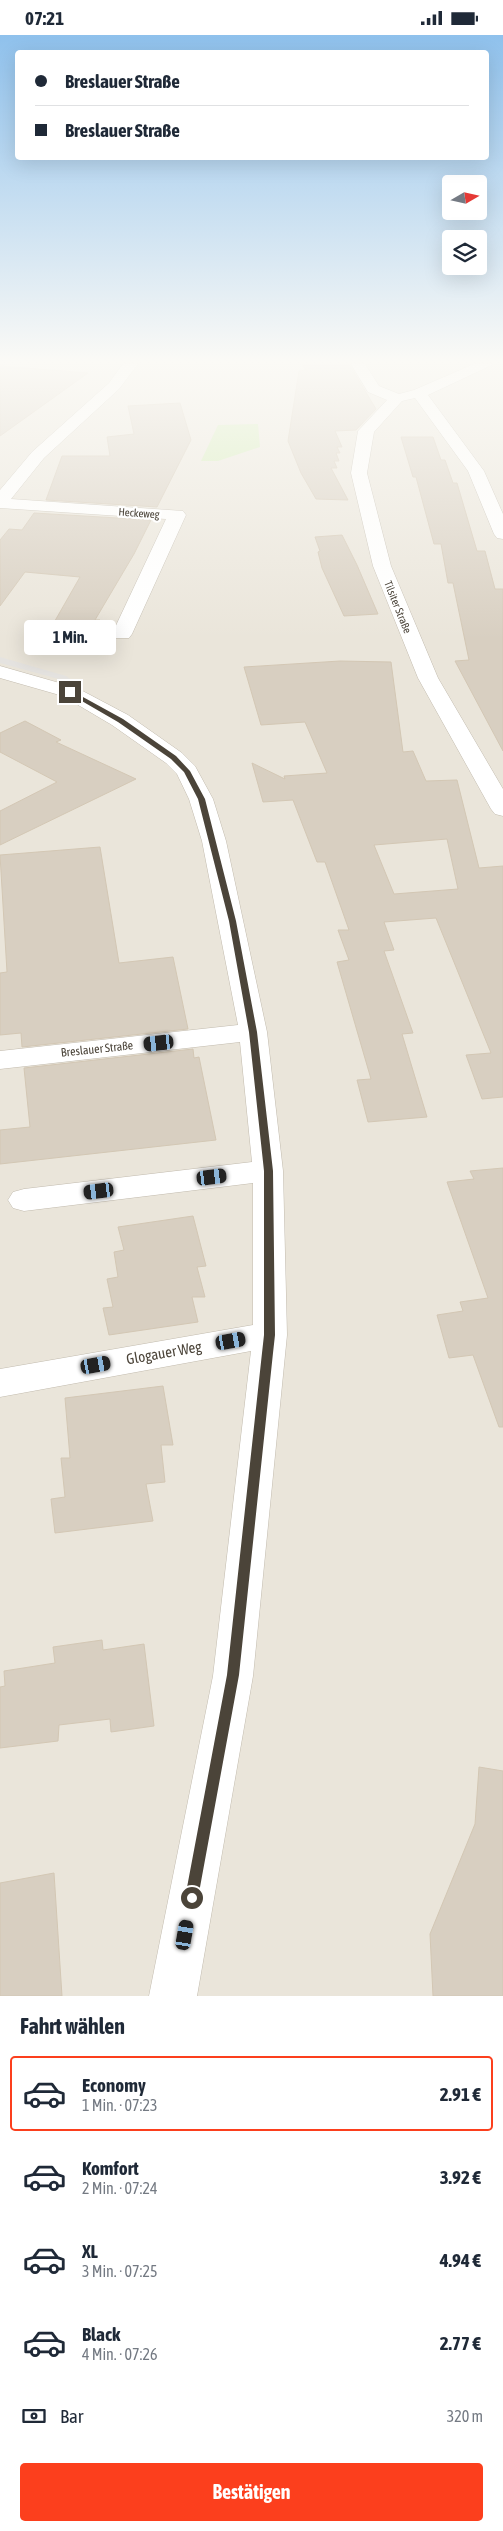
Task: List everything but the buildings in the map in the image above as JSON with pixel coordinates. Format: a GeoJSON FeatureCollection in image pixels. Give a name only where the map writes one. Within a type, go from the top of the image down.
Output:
{"type":"FeatureCollection","features":[{"type":"Feature","properties":{"kind":"street"},"geometry":{"type":"LineString","coordinates":[[0,502],[38,456]]}},
{"type":"Feature","properties":{"kind":"street","name":"Tilsiter Straße"},"geometry":{"type":"LineString","coordinates":[[362,456],[359,473],[382,566],[428,678],[503,809]]}},
{"type":"Feature","properties":{"kind":"street"},"geometry":{"type":"LineString","coordinates":[[465,456],[476,471],[503,534]]}},
{"type":"Feature","properties":{"kind":"street","name":"Heckeweg"},"geometry":{"type":"LineString","coordinates":[[0,502],[177,515],[122,634]]}},
{"type":"Feature","properties":{"kind":"street"},"geometry":{"type":"LineString","coordinates":[[0,672],[70,692],[120,720],[174,758],[187,771],[202,799],[214,841],[232,921],[253,1032],[268,1171],[270,1335],[233,1675],[172,1996]]}},
{"type":"Feature","properties":{"kind":"street","name":"Breslauer Straße"},"geometry":{"type":"LineString","coordinates":[[0,1059],[253,1032]]}},
{"type":"Feature","properties":{"kind":"street"},"geometry":{"type":"LineString","coordinates":[[24,1200],[268,1171]]}},
{"type":"Feature","properties":{"kind":"street","name":"Glogauer Weg"},"geometry":{"type":"LineString","coordinates":[[0,1383],[270,1335]]}},
{"type":"Feature","properties":{"kind":"shaded area"},"geometry":{"type":"Polygon","coordinates":[[[0,456],[503,456],[503,1996],[0,1996],[0,456]]]}},
{"type":"Feature","properties":{"kind":"shaded area"},"geometry":{"type":"Polygon","coordinates":[[[0,657],[66,676],[77,684],[0,663],[0,657]]]}},
{"type":"Feature","properties":{"kind":"green space"},"geometry":{"type":"Polygon","coordinates":[[[204,456],[234,456],[218,461],[201,461],[204,456]]]}},
{"type":"Feature","properties":{"kind":"route"},"geometry":{"type":"LineString","coordinates":[[70,692],[120,720],[174,758],[187,771],[202,799],[214,841],[232,921],[253,1032],[268,1171],[270,1335],[233,1675],[192,1898]]}}]}
